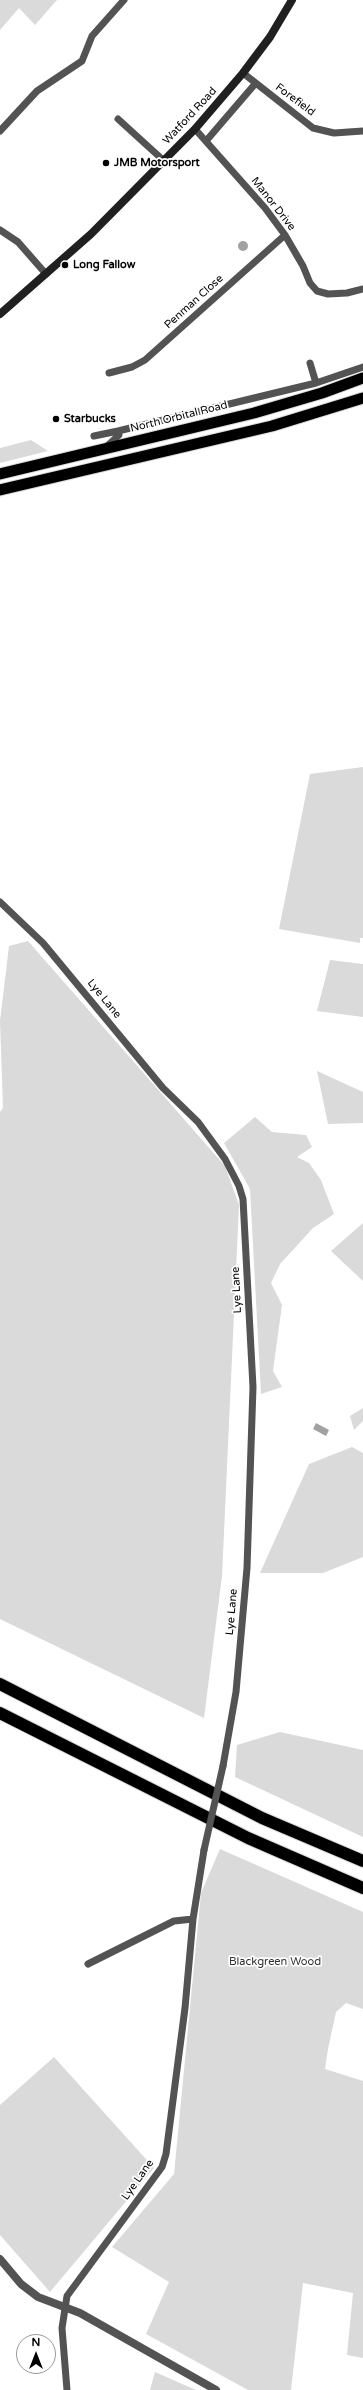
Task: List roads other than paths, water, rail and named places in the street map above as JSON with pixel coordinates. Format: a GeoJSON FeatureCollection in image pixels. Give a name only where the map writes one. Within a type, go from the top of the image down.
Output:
{"type":"FeatureCollection","features":[{"type":"Feature","properties":{"kind":"highway","name":"North Orbital Road"},"geometry":{"type":"LineString","coordinates":[[0,474],[254,413],[363,378]]}},
{"type":"Feature","properties":{"kind":"highway"},"geometry":{"type":"LineString","coordinates":[[348,384],[363,386]]}},
{"type":"Feature","properties":{"kind":"highway"},"geometry":{"type":"LineString","coordinates":[[0,490],[258,429],[363,398]]}},
{"type":"Feature","properties":{"kind":"highway"},"geometry":{"type":"LineString","coordinates":[[0,1684],[255,1814],[363,1861]]}},
{"type":"Feature","properties":{"kind":"highway"},"geometry":{"type":"LineString","coordinates":[[0,1713],[248,1838],[363,1888]]}},
{"type":"Feature","properties":{"kind":"main road","name":"Watford Road"},"geometry":{"type":"LineString","coordinates":[[0,314],[91,234],[195,129],[243,73],[270,37],[292,0]]}},
{"type":"Feature","properties":{"kind":"street"},"geometry":{"type":"LineString","coordinates":[[0,131],[36,91],[82,61],[92,36],[124,0]]}},
{"type":"Feature","properties":{"kind":"street","name":"Forefield"},"geometry":{"type":"LineString","coordinates":[[243,73],[255,84],[313,128],[334,132],[363,131]]}},
{"type":"Feature","properties":{"kind":"street"},"geometry":{"type":"LineString","coordinates":[[206,141],[255,84]]}},
{"type":"Feature","properties":{"kind":"street"},"geometry":{"type":"LineString","coordinates":[[118,119],[164,160]]}},
{"type":"Feature","properties":{"kind":"street","name":"Manor Drive"},"geometry":{"type":"LineString","coordinates":[[195,129],[265,208],[285,235],[303,266],[310,284],[317,291],[328,294],[346,293],[363,289]]}},
{"type":"Feature","properties":{"kind":"street"},"geometry":{"type":"LineString","coordinates":[[0,230],[18,242],[46,274]]}},
{"type":"Feature","properties":{"kind":"street","name":"Penman Close"},"geometry":{"type":"LineString","coordinates":[[109,373],[132,367],[145,360],[285,235]]}},
{"type":"Feature","properties":{"kind":"street"},"geometry":{"type":"LineString","coordinates":[[310,363],[316,383]]}},
{"type":"Feature","properties":{"kind":"street"},"geometry":{"type":"LineString","coordinates":[[94,436],[316,383],[363,368]]}},
{"type":"Feature","properties":{"kind":"street"},"geometry":{"type":"LineString","coordinates":[[104,449],[119,435],[118,431]]}},
{"type":"Feature","properties":{"kind":"street","name":"Lye Lane"},"geometry":{"type":"LineString","coordinates":[[0,902],[43,943],[163,1088],[198,1122],[225,1159],[239,1186],[243,1199],[253,1387],[247,1568],[236,1692],[223,1766],[204,1850],[193,1919],[169,2139],[162,2167],[66,2296],[62,2328],[67,2390]]}},
{"type":"Feature","properties":{"kind":"street"},"geometry":{"type":"LineString","coordinates":[[88,1964],[174,1921],[193,1919]]}},
{"type":"Feature","properties":{"kind":"street"},"geometry":{"type":"LineString","coordinates":[[0,2259],[22,2284],[38,2297],[80,2314],[111,2330],[216,2390]]}},
{"type":"Feature","properties":{"kind":"place","name":"JMB Motorsport"},"geometry":{"type":"Point","coordinates":[106,163]}},
{"type":"Feature","properties":{"kind":"place","name":"Long Fallow"},"geometry":{"type":"Point","coordinates":[65,265]}},
{"type":"Feature","properties":{"kind":"place","name":"Starbucks"},"geometry":{"type":"Point","coordinates":[56,419]}},
{"type":"Feature","properties":{"kind":"park label","name":"Blackgreen Wood"},"geometry":{"type":"Point","coordinates":[275,1962]}}]}
